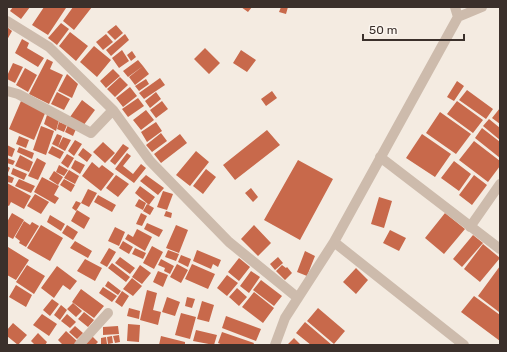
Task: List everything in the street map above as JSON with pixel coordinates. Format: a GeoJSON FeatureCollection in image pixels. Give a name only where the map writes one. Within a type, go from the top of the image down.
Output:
{"type":"FeatureCollection","features":[{"type":"Feature","properties":{"kind":"street"},"geometry":{"type":"LineString","coordinates":[[455,7],[458,17]]}},
{"type":"Feature","properties":{"kind":"street"},"geometry":{"type":"LineString","coordinates":[[275,345],[285,318],[334,242],[458,17],[482,7]]}},
{"type":"Feature","properties":{"kind":"street"},"geometry":{"type":"LineString","coordinates":[[7,21],[49,47],[113,110],[150,161],[229,242],[298,298]]}},
{"type":"Feature","properties":{"kind":"street"},"geometry":{"type":"LineString","coordinates":[[7,91],[18,94],[91,132],[113,110]]}},
{"type":"Feature","properties":{"kind":"street"},"geometry":{"type":"LineString","coordinates":[[380,157],[500,249]]}},
{"type":"Feature","properties":{"kind":"street"},"geometry":{"type":"LineString","coordinates":[[470,226],[500,184]]}},
{"type":"Feature","properties":{"kind":"street"},"geometry":{"type":"LineString","coordinates":[[334,242],[464,345]]}},
{"type":"Feature","properties":{"kind":"street"},"geometry":{"type":"LineString","coordinates":[[79,345],[108,313]]}},
{"type":"Feature","properties":{"kind":"building"},"geometry":{"type":"Polygon","coordinates":[[[13,7],[30,7],[21,19],[10,11],[13,7]]]}},
{"type":"Feature","properties":{"kind":"building"},"geometry":{"type":"Polygon","coordinates":[[[44,7],[66,8],[48,35],[32,25],[44,7]]]}},
{"type":"Feature","properties":{"kind":"building"},"geometry":{"type":"Polygon","coordinates":[[[73,7],[92,7],[74,30],[63,21],[73,7]]]}},
{"type":"Feature","properties":{"kind":"building"},"geometry":{"type":"Polygon","coordinates":[[[241,7],[252,7],[248,12],[241,7]]]}},
{"type":"Feature","properties":{"kind":"building"},"geometry":{"type":"Polygon","coordinates":[[[281,7],[288,7],[286,14],[279,12],[281,7]]]}},
{"type":"Feature","properties":{"kind":"building"},"geometry":{"type":"Polygon","coordinates":[[[61,23],[69,29],[57,45],[48,38],[61,23]]]}},
{"type":"Feature","properties":{"kind":"building"},"geometry":{"type":"Polygon","coordinates":[[[116,25],[123,33],[115,40],[107,32],[116,25]]]}},
{"type":"Feature","properties":{"kind":"building"},"geometry":{"type":"Polygon","coordinates":[[[7,27],[12,31],[7,40],[7,27]]]}},
{"type":"Feature","properties":{"kind":"building"},"geometry":{"type":"Polygon","coordinates":[[[70,32],[88,46],[76,61],[59,46],[70,32]]]}},
{"type":"Feature","properties":{"kind":"building"},"geometry":{"type":"Polygon","coordinates":[[[106,34],[113,42],[103,50],[96,42],[106,34]]]}},
{"type":"Feature","properties":{"kind":"building"},"geometry":{"type":"Polygon","coordinates":[[[125,34],[129,40],[111,56],[106,50],[125,34]]]}},
{"type":"Feature","properties":{"kind":"building"},"geometry":{"type":"Polygon","coordinates":[[[22,39],[29,43],[27,48],[44,58],[38,67],[15,53],[22,39]]]}},
{"type":"Feature","properties":{"kind":"building"},"geometry":{"type":"Polygon","coordinates":[[[94,46],[111,60],[97,77],[80,62],[94,46]]]}},
{"type":"Feature","properties":{"kind":"building"},"geometry":{"type":"Polygon","coordinates":[[[205,48],[220,63],[209,74],[194,59],[205,48]]]}},
{"type":"Feature","properties":{"kind":"building"},"geometry":{"type":"Polygon","coordinates":[[[122,50],[129,61],[119,68],[112,58],[122,50]]]}},
{"type":"Feature","properties":{"kind":"building"},"geometry":{"type":"Polygon","coordinates":[[[241,50],[256,60],[247,72],[233,63],[241,50]]]}},
{"type":"Feature","properties":{"kind":"building"},"geometry":{"type":"Polygon","coordinates":[[[132,51],[136,57],[131,61],[127,55],[132,51]]]}},
{"type":"Feature","properties":{"kind":"building"},"geometry":{"type":"Polygon","coordinates":[[[47,59],[53,62],[50,69],[63,75],[49,104],[29,94],[47,59]]]}},
{"type":"Feature","properties":{"kind":"building"},"geometry":{"type":"Polygon","coordinates":[[[138,60],[143,66],[128,77],[123,71],[138,60]]]}},
{"type":"Feature","properties":{"kind":"building"},"geometry":{"type":"Polygon","coordinates":[[[13,63],[23,67],[15,83],[7,79],[13,63]]]}},
{"type":"Feature","properties":{"kind":"building"},"geometry":{"type":"Polygon","coordinates":[[[143,66],[149,74],[135,85],[129,77],[143,66]]]}},
{"type":"Feature","properties":{"kind":"building"},"geometry":{"type":"Polygon","coordinates":[[[25,68],[37,75],[28,92],[16,85],[25,68]]]}},
{"type":"Feature","properties":{"kind":"building"},"geometry":{"type":"Polygon","coordinates":[[[113,69],[120,76],[106,88],[100,81],[113,69]]]}},
{"type":"Feature","properties":{"kind":"building"},"geometry":{"type":"Polygon","coordinates":[[[67,74],[78,84],[72,98],[58,91],[67,74]]]}},
{"type":"Feature","properties":{"kind":"building"},"geometry":{"type":"Polygon","coordinates":[[[120,77],[128,85],[115,97],[107,89],[120,77]]]}},
{"type":"Feature","properties":{"kind":"building"},"geometry":{"type":"Polygon","coordinates":[[[160,78],[165,85],[144,99],[139,93],[160,78]]]}},
{"type":"Feature","properties":{"kind":"building"},"geometry":{"type":"Polygon","coordinates":[[[146,79],[149,84],[139,91],[135,86],[146,79]]]}},
{"type":"Feature","properties":{"kind":"building"},"geometry":{"type":"Polygon","coordinates":[[[457,81],[464,86],[454,101],[447,97],[457,81]]]}},
{"type":"Feature","properties":{"kind":"building"},"geometry":{"type":"Polygon","coordinates":[[[130,87],[137,96],[123,107],[116,98],[130,87]]]}},
{"type":"Feature","properties":{"kind":"building"},"geometry":{"type":"Polygon","coordinates":[[[467,90],[493,109],[486,119],[459,100],[467,90]]]}},
{"type":"Feature","properties":{"kind":"building"},"geometry":{"type":"Polygon","coordinates":[[[272,91],[277,98],[266,106],[261,99],[272,91]]]}},
{"type":"Feature","properties":{"kind":"building"},"geometry":{"type":"Polygon","coordinates":[[[57,92],[70,99],[64,110],[51,104],[57,92]]]}},
{"type":"Feature","properties":{"kind":"building"},"geometry":{"type":"Polygon","coordinates":[[[156,92],[161,99],[150,108],[145,101],[156,92]]]}},
{"type":"Feature","properties":{"kind":"building"},"geometry":{"type":"Polygon","coordinates":[[[138,98],[144,106],[128,117],[122,109],[138,98]]]}},
{"type":"Feature","properties":{"kind":"building"},"geometry":{"type":"Polygon","coordinates":[[[82,100],[95,110],[83,126],[70,117],[82,100]]]}},
{"type":"Feature","properties":{"kind":"building"},"geometry":{"type":"Polygon","coordinates":[[[21,101],[46,111],[34,140],[9,129],[21,101]]]}},
{"type":"Feature","properties":{"kind":"building"},"geometry":{"type":"Polygon","coordinates":[[[162,101],[168,109],[156,118],[150,110],[162,101]]]}},
{"type":"Feature","properties":{"kind":"building"},"geometry":{"type":"Polygon","coordinates":[[[457,101],[483,120],[473,133],[447,114],[457,101]]]}},
{"type":"Feature","properties":{"kind":"building"},"geometry":{"type":"Polygon","coordinates":[[[500,108],[500,124],[492,118],[500,108]]]}},
{"type":"Feature","properties":{"kind":"building"},"geometry":{"type":"Polygon","coordinates":[[[146,110],[154,120],[141,130],[133,120],[146,110]]]}},
{"type":"Feature","properties":{"kind":"building"},"geometry":{"type":"Polygon","coordinates":[[[440,112],[471,134],[456,154],[426,133],[440,112]]]}},
{"type":"Feature","properties":{"kind":"building"},"geometry":{"type":"Polygon","coordinates":[[[47,115],[59,120],[56,131],[44,124],[47,115]]]}},
{"type":"Feature","properties":{"kind":"building"},"geometry":{"type":"Polygon","coordinates":[[[489,119],[500,128],[500,140],[483,126],[489,119]]]}},
{"type":"Feature","properties":{"kind":"building"},"geometry":{"type":"Polygon","coordinates":[[[59,122],[67,125],[64,132],[57,129],[59,122]]]}},
{"type":"Feature","properties":{"kind":"building"},"geometry":{"type":"Polygon","coordinates":[[[156,122],[162,131],[147,142],[141,132],[156,122]]]}},
{"type":"Feature","properties":{"kind":"building"},"geometry":{"type":"Polygon","coordinates":[[[68,125],[76,129],[73,136],[65,132],[68,125]]]}},
{"type":"Feature","properties":{"kind":"building"},"geometry":{"type":"Polygon","coordinates":[[[41,126],[54,131],[46,155],[33,150],[41,126]]]}},
{"type":"Feature","properties":{"kind":"building"},"geometry":{"type":"Polygon","coordinates":[[[482,128],[500,142],[500,158],[475,138],[482,128]]]}},
{"type":"Feature","properties":{"kind":"building"},"geometry":{"type":"Polygon","coordinates":[[[267,130],[280,145],[235,180],[223,165],[267,130]]]}},
{"type":"Feature","properties":{"kind":"building"},"geometry":{"type":"Polygon","coordinates":[[[161,133],[167,141],[152,152],[146,145],[161,133]]]}},
{"type":"Feature","properties":{"kind":"building"},"geometry":{"type":"Polygon","coordinates":[[[57,134],[62,136],[58,147],[52,144],[57,134]]]}},
{"type":"Feature","properties":{"kind":"building"},"geometry":{"type":"Polygon","coordinates":[[[180,134],[187,143],[161,163],[154,154],[180,134]]]}},
{"type":"Feature","properties":{"kind":"building"},"geometry":{"type":"Polygon","coordinates":[[[422,134],[451,154],[435,177],[406,158],[422,134]]]}},
{"type":"Feature","properties":{"kind":"building"},"geometry":{"type":"Polygon","coordinates":[[[19,136],[29,140],[26,148],[16,144],[19,136]]]}},
{"type":"Feature","properties":{"kind":"building"},"geometry":{"type":"Polygon","coordinates":[[[63,137],[71,140],[65,151],[58,147],[63,137]]]}},
{"type":"Feature","properties":{"kind":"building"},"geometry":{"type":"Polygon","coordinates":[[[75,140],[82,144],[74,156],[68,151],[75,140]]]}},
{"type":"Feature","properties":{"kind":"building"},"geometry":{"type":"Polygon","coordinates":[[[474,141],[500,161],[500,166],[488,182],[459,160],[474,141]]]}},
{"type":"Feature","properties":{"kind":"building"},"geometry":{"type":"Polygon","coordinates":[[[103,142],[115,153],[105,163],[93,152],[103,142]]]}},
{"type":"Feature","properties":{"kind":"building"},"geometry":{"type":"Polygon","coordinates":[[[123,144],[129,148],[115,165],[110,161],[123,144]]]}},
{"type":"Feature","properties":{"kind":"building"},"geometry":{"type":"Polygon","coordinates":[[[7,145],[15,149],[12,157],[7,155],[7,145]]]}},
{"type":"Feature","properties":{"kind":"building"},"geometry":{"type":"Polygon","coordinates":[[[52,146],[64,152],[60,159],[48,153],[52,146]]]}},
{"type":"Feature","properties":{"kind":"building"},"geometry":{"type":"Polygon","coordinates":[[[19,147],[34,153],[32,159],[17,152],[19,147]]]}},
{"type":"Feature","properties":{"kind":"building"},"geometry":{"type":"Polygon","coordinates":[[[83,148],[92,155],[87,162],[78,155],[83,148]]]}},
{"type":"Feature","properties":{"kind":"building"},"geometry":{"type":"Polygon","coordinates":[[[196,151],[209,162],[190,186],[176,175],[196,151]]]}},
{"type":"Feature","properties":{"kind":"building"},"geometry":{"type":"Polygon","coordinates":[[[127,153],[131,156],[123,166],[133,174],[141,164],[146,168],[134,183],[115,169],[127,153]]]}},
{"type":"Feature","properties":{"kind":"building"},"geometry":{"type":"Polygon","coordinates":[[[67,154],[74,158],[68,168],[61,163],[67,154]]]}},
{"type":"Feature","properties":{"kind":"building"},"geometry":{"type":"Polygon","coordinates":[[[20,155],[33,162],[29,172],[15,166],[20,155]]]}},
{"type":"Feature","properties":{"kind":"building"},"geometry":{"type":"Polygon","coordinates":[[[7,158],[15,161],[13,165],[7,163],[7,158]]]}},
{"type":"Feature","properties":{"kind":"building"},"geometry":{"type":"Polygon","coordinates":[[[37,158],[46,163],[38,180],[28,176],[37,158]]]}},
{"type":"Feature","properties":{"kind":"building"},"geometry":{"type":"Polygon","coordinates":[[[75,160],[85,165],[80,174],[71,168],[75,160]]]}},
{"type":"Feature","properties":{"kind":"building"},"geometry":{"type":"Polygon","coordinates":[[[298,160],[333,179],[300,240],[264,220],[298,160]]]}},
{"type":"Feature","properties":{"kind":"building"},"geometry":{"type":"Polygon","coordinates":[[[454,161],[471,174],[459,191],[441,178],[454,161]]]}},
{"type":"Feature","properties":{"kind":"building"},"geometry":{"type":"Polygon","coordinates":[[[92,162],[99,168],[102,165],[114,174],[101,191],[82,176],[92,162]]]}},
{"type":"Feature","properties":{"kind":"building"},"geometry":{"type":"Polygon","coordinates":[[[59,165],[68,170],[64,176],[56,172],[59,165]]]}},
{"type":"Feature","properties":{"kind":"building"},"geometry":{"type":"Polygon","coordinates":[[[7,166],[10,168],[7,175],[7,166]]]}},
{"type":"Feature","properties":{"kind":"building"},"geometry":{"type":"Polygon","coordinates":[[[13,168],[27,174],[24,180],[11,174],[13,168]]]}},
{"type":"Feature","properties":{"kind":"building"},"geometry":{"type":"Polygon","coordinates":[[[206,169],[216,177],[203,194],[193,186],[206,169]]]}},
{"type":"Feature","properties":{"kind":"building"},"geometry":{"type":"Polygon","coordinates":[[[69,170],[79,176],[75,184],[64,178],[69,170]]]}},
{"type":"Feature","properties":{"kind":"building"},"geometry":{"type":"Polygon","coordinates":[[[54,171],[63,177],[58,185],[49,179],[54,171]]]}},
{"type":"Feature","properties":{"kind":"building"},"geometry":{"type":"Polygon","coordinates":[[[7,175],[14,178],[12,183],[7,182],[7,175]]]}},
{"type":"Feature","properties":{"kind":"building"},"geometry":{"type":"Polygon","coordinates":[[[116,175],[129,184],[118,197],[106,188],[116,175]]]}},
{"type":"Feature","properties":{"kind":"building"},"geometry":{"type":"Polygon","coordinates":[[[146,175],[164,188],[158,195],[140,181],[146,175]]]}},
{"type":"Feature","properties":{"kind":"building"},"geometry":{"type":"Polygon","coordinates":[[[474,175],[487,185],[472,205],[459,195],[474,175]]]}},
{"type":"Feature","properties":{"kind":"building"},"geometry":{"type":"Polygon","coordinates":[[[42,177],[59,186],[54,195],[59,198],[55,204],[34,192],[42,177]]]}},
{"type":"Feature","properties":{"kind":"building"},"geometry":{"type":"Polygon","coordinates":[[[19,179],[35,186],[31,193],[15,186],[19,179]]]}},
{"type":"Feature","properties":{"kind":"building"},"geometry":{"type":"Polygon","coordinates":[[[64,179],[75,185],[71,192],[60,185],[64,179]]]}},
{"type":"Feature","properties":{"kind":"building"},"geometry":{"type":"Polygon","coordinates":[[[7,183],[31,196],[24,209],[11,202],[9,206],[7,205],[7,183]]]}},
{"type":"Feature","properties":{"kind":"building"},"geometry":{"type":"Polygon","coordinates":[[[140,186],[155,197],[149,205],[135,193],[140,186]]]}},
{"type":"Feature","properties":{"kind":"building"},"geometry":{"type":"Polygon","coordinates":[[[251,188],[258,197],[253,202],[245,193],[251,188]]]}},
{"type":"Feature","properties":{"kind":"building"},"geometry":{"type":"Polygon","coordinates":[[[88,189],[97,193],[89,207],[81,203],[88,189]]]}},
{"type":"Feature","properties":{"kind":"building"},"geometry":{"type":"Polygon","coordinates":[[[163,191],[173,194],[167,210],[157,207],[163,191]]]}},
{"type":"Feature","properties":{"kind":"building"},"geometry":{"type":"Polygon","coordinates":[[[35,194],[49,202],[41,214],[27,206],[35,194]]]}},
{"type":"Feature","properties":{"kind":"building"},"geometry":{"type":"Polygon","coordinates":[[[98,195],[116,205],[112,212],[94,202],[98,195]]]}},
{"type":"Feature","properties":{"kind":"building"},"geometry":{"type":"Polygon","coordinates":[[[379,197],[392,201],[384,228],[371,224],[379,197]]]}},
{"type":"Feature","properties":{"kind":"building"},"geometry":{"type":"Polygon","coordinates":[[[139,199],[146,203],[143,210],[135,206],[139,199]]]}},
{"type":"Feature","properties":{"kind":"building"},"geometry":{"type":"Polygon","coordinates":[[[76,201],[81,203],[76,211],[72,208],[76,201]]]}},
{"type":"Feature","properties":{"kind":"building"},"geometry":{"type":"Polygon","coordinates":[[[147,204],[154,208],[150,215],[143,211],[147,204]]]}},
{"type":"Feature","properties":{"kind":"building"},"geometry":{"type":"Polygon","coordinates":[[[77,210],[90,218],[84,229],[71,221],[77,210]]]}},
{"type":"Feature","properties":{"kind":"building"},"geometry":{"type":"Polygon","coordinates":[[[166,211],[172,213],[171,218],[164,216],[166,211]]]}},
{"type":"Feature","properties":{"kind":"building"},"geometry":{"type":"Polygon","coordinates":[[[12,213],[24,220],[13,239],[7,236],[7,222],[12,213]]]}},
{"type":"Feature","properties":{"kind":"building"},"geometry":{"type":"Polygon","coordinates":[[[141,213],[147,216],[142,226],[136,224],[141,213]]]}},
{"type":"Feature","properties":{"kind":"building"},"geometry":{"type":"Polygon","coordinates":[[[445,213],[465,229],[444,254],[425,238],[445,213]]]}},
{"type":"Feature","properties":{"kind":"building"},"geometry":{"type":"Polygon","coordinates":[[[50,215],[65,224],[61,231],[47,222],[50,215]]]}},
{"type":"Feature","properties":{"kind":"building"},"geometry":{"type":"Polygon","coordinates":[[[24,221],[30,225],[32,222],[39,226],[26,247],[19,243],[20,241],[15,237],[24,221]]]}},
{"type":"Feature","properties":{"kind":"building"},"geometry":{"type":"Polygon","coordinates":[[[147,223],[163,230],[159,237],[144,229],[147,223]]]}},
{"type":"Feature","properties":{"kind":"building"},"geometry":{"type":"Polygon","coordinates":[[[41,225],[63,238],[50,261],[27,248],[41,225]]]}},
{"type":"Feature","properties":{"kind":"building"},"geometry":{"type":"Polygon","coordinates":[[[67,225],[78,232],[73,240],[62,233],[67,225]]]}},
{"type":"Feature","properties":{"kind":"building"},"geometry":{"type":"Polygon","coordinates":[[[176,225],[188,230],[179,253],[166,248],[176,225]]]}},
{"type":"Feature","properties":{"kind":"building"},"geometry":{"type":"Polygon","coordinates":[[[254,225],[271,243],[258,256],[241,239],[254,225]]]}},
{"type":"Feature","properties":{"kind":"building"},"geometry":{"type":"Polygon","coordinates":[[[115,227],[125,232],[119,246],[108,241],[115,227]]]}},
{"type":"Feature","properties":{"kind":"building"},"geometry":{"type":"Polygon","coordinates":[[[137,229],[152,237],[145,251],[125,239],[128,234],[133,237],[137,229]]]}},
{"type":"Feature","properties":{"kind":"building"},"geometry":{"type":"Polygon","coordinates":[[[390,230],[406,238],[399,251],[383,243],[390,230]]]}},
{"type":"Feature","properties":{"kind":"building"},"geometry":{"type":"Polygon","coordinates":[[[473,235],[483,243],[462,267],[453,259],[473,235]]]}},
{"type":"Feature","properties":{"kind":"building"},"geometry":{"type":"Polygon","coordinates":[[[75,241],[92,251],[88,258],[70,248],[75,241]]]}},
{"type":"Feature","properties":{"kind":"building"},"geometry":{"type":"Polygon","coordinates":[[[123,241],[133,247],[129,254],[119,248],[123,241]]]}},
{"type":"Feature","properties":{"kind":"building"},"geometry":{"type":"Polygon","coordinates":[[[483,244],[500,258],[480,282],[464,269],[483,244]]]}},
{"type":"Feature","properties":{"kind":"building"},"geometry":{"type":"Polygon","coordinates":[[[152,246],[163,252],[154,269],[143,263],[152,246]]]}},
{"type":"Feature","properties":{"kind":"building"},"geometry":{"type":"Polygon","coordinates":[[[8,247],[29,260],[16,280],[7,275],[8,247]]]}},
{"type":"Feature","properties":{"kind":"building"},"geometry":{"type":"Polygon","coordinates":[[[109,248],[116,252],[107,267],[100,263],[109,248]]]}},
{"type":"Feature","properties":{"kind":"building"},"geometry":{"type":"Polygon","coordinates":[[[135,248],[146,253],[143,259],[132,254],[135,248]]]}},
{"type":"Feature","properties":{"kind":"building"},"geometry":{"type":"Polygon","coordinates":[[[168,250],[179,254],[176,261],[165,257],[168,250]]]}},
{"type":"Feature","properties":{"kind":"building"},"geometry":{"type":"Polygon","coordinates":[[[197,250],[221,260],[218,267],[213,264],[211,269],[193,261],[197,250]]]}},
{"type":"Feature","properties":{"kind":"building"},"geometry":{"type":"Polygon","coordinates":[[[305,251],[315,256],[307,276],[297,272],[305,251]]]}},
{"type":"Feature","properties":{"kind":"building"},"geometry":{"type":"Polygon","coordinates":[[[181,255],[191,259],[188,267],[178,262],[181,255]]]}},
{"type":"Feature","properties":{"kind":"building"},"geometry":{"type":"Polygon","coordinates":[[[120,257],[135,268],[130,274],[115,263],[120,257]]]}},
{"type":"Feature","properties":{"kind":"building"},"geometry":{"type":"Polygon","coordinates":[[[278,257],[283,263],[275,270],[270,264],[278,257]]]}},
{"type":"Feature","properties":{"kind":"building"},"geometry":{"type":"Polygon","coordinates":[[[239,258],[250,267],[239,281],[228,272],[239,258]]]}},
{"type":"Feature","properties":{"kind":"building"},"geometry":{"type":"Polygon","coordinates":[[[85,259],[102,268],[95,281],[77,271],[85,259]]]}},
{"type":"Feature","properties":{"kind":"building"},"geometry":{"type":"Polygon","coordinates":[[[161,259],[174,266],[170,274],[164,271],[165,268],[158,265],[161,259]]]}},
{"type":"Feature","properties":{"kind":"building"},"geometry":{"type":"Polygon","coordinates":[[[112,263],[130,277],[126,282],[108,268],[112,263]]]}},
{"type":"Feature","properties":{"kind":"building"},"geometry":{"type":"Polygon","coordinates":[[[177,264],[188,270],[181,283],[170,277],[177,264]]]}},
{"type":"Feature","properties":{"kind":"building"},"geometry":{"type":"Polygon","coordinates":[[[192,264],[215,274],[208,289],[185,279],[192,264]]]}},
{"type":"Feature","properties":{"kind":"building"},"geometry":{"type":"Polygon","coordinates":[[[27,265],[45,276],[34,294],[16,282],[27,265]]]}},
{"type":"Feature","properties":{"kind":"building"},"geometry":{"type":"Polygon","coordinates":[[[140,265],[151,273],[142,284],[132,277],[140,265]]]}},
{"type":"Feature","properties":{"kind":"building"},"geometry":{"type":"Polygon","coordinates":[[[282,265],[286,268],[287,267],[292,273],[285,280],[276,271],[282,265]]]}},
{"type":"Feature","properties":{"kind":"building"},"geometry":{"type":"Polygon","coordinates":[[[57,266],[77,281],[70,290],[63,285],[54,298],[41,288],[57,266]]]}},
{"type":"Feature","properties":{"kind":"building"},"geometry":{"type":"Polygon","coordinates":[[[500,266],[500,310],[499,312],[478,296],[500,266]]]}},
{"type":"Feature","properties":{"kind":"building"},"geometry":{"type":"Polygon","coordinates":[[[356,268],[368,280],[356,294],[343,282],[356,268]]]}},
{"type":"Feature","properties":{"kind":"building"},"geometry":{"type":"Polygon","coordinates":[[[158,271],[168,275],[163,287],[153,282],[158,271]]]}},
{"type":"Feature","properties":{"kind":"building"},"geometry":{"type":"Polygon","coordinates":[[[251,271],[260,277],[249,293],[240,286],[251,271]]]}},
{"type":"Feature","properties":{"kind":"building"},"geometry":{"type":"Polygon","coordinates":[[[227,275],[238,283],[227,296],[217,288],[227,275]]]}},
{"type":"Feature","properties":{"kind":"building"},"geometry":{"type":"Polygon","coordinates":[[[132,278],[142,286],[133,296],[123,289],[132,278]]]}},
{"type":"Feature","properties":{"kind":"building"},"geometry":{"type":"Polygon","coordinates":[[[261,280],[282,296],[274,306],[253,290],[261,280]]]}},
{"type":"Feature","properties":{"kind":"building"},"geometry":{"type":"Polygon","coordinates":[[[108,281],[121,291],[118,295],[105,286],[108,281]]]}},
{"type":"Feature","properties":{"kind":"building"},"geometry":{"type":"Polygon","coordinates":[[[16,285],[32,295],[26,307],[9,297],[16,285]]]}},
{"type":"Feature","properties":{"kind":"building"},"geometry":{"type":"Polygon","coordinates":[[[103,287],[117,296],[112,302],[99,293],[103,287]]]}},
{"type":"Feature","properties":{"kind":"building"},"geometry":{"type":"Polygon","coordinates":[[[237,288],[247,297],[239,306],[229,297],[237,288]]]}},
{"type":"Feature","properties":{"kind":"building"},"geometry":{"type":"Polygon","coordinates":[[[81,289],[104,306],[94,318],[72,302],[81,289]]]}},
{"type":"Feature","properties":{"kind":"building"},"geometry":{"type":"Polygon","coordinates":[[[147,290],[157,293],[153,310],[161,312],[158,325],[140,320],[147,290]]]}},
{"type":"Feature","properties":{"kind":"building"},"geometry":{"type":"Polygon","coordinates":[[[122,291],[129,296],[122,307],[115,302],[122,291]]]}},
{"type":"Feature","properties":{"kind":"building"},"geometry":{"type":"Polygon","coordinates":[[[254,292],[274,308],[263,323],[242,307],[254,292]]]}},
{"type":"Feature","properties":{"kind":"building"},"geometry":{"type":"Polygon","coordinates":[[[474,296],[500,315],[500,341],[461,312],[474,296]]]}},
{"type":"Feature","properties":{"kind":"building"},"geometry":{"type":"Polygon","coordinates":[[[167,297],[180,302],[175,316],[162,312],[167,297]]]}},
{"type":"Feature","properties":{"kind":"building"},"geometry":{"type":"Polygon","coordinates":[[[187,297],[195,299],[192,308],[185,306],[187,297]]]}},
{"type":"Feature","properties":{"kind":"building"},"geometry":{"type":"Polygon","coordinates":[[[52,299],[59,304],[50,316],[43,310],[52,299]]]}},
{"type":"Feature","properties":{"kind":"building"},"geometry":{"type":"Polygon","coordinates":[[[202,301],[214,305],[209,322],[197,319],[202,301]]]}},
{"type":"Feature","properties":{"kind":"building"},"geometry":{"type":"Polygon","coordinates":[[[73,303],[82,311],[76,317],[67,309],[73,303]]]}},
{"type":"Feature","properties":{"kind":"building"},"geometry":{"type":"Polygon","coordinates":[[[61,305],[67,310],[60,320],[54,315],[61,305]]]}},
{"type":"Feature","properties":{"kind":"building"},"geometry":{"type":"Polygon","coordinates":[[[129,308],[140,311],[139,319],[127,316],[129,308]]]}},
{"type":"Feature","properties":{"kind":"building"},"geometry":{"type":"Polygon","coordinates":[[[318,308],[345,331],[334,344],[307,321],[318,308]]]}},
{"type":"Feature","properties":{"kind":"building"},"geometry":{"type":"Polygon","coordinates":[[[84,312],[94,320],[88,327],[78,319],[84,312]]]}},
{"type":"Feature","properties":{"kind":"building"},"geometry":{"type":"Polygon","coordinates":[[[181,313],[196,317],[190,339],[175,335],[181,313]]]}},
{"type":"Feature","properties":{"kind":"building"},"geometry":{"type":"Polygon","coordinates":[[[42,314],[57,324],[49,336],[33,325],[42,314]]]}},
{"type":"Feature","properties":{"kind":"building"},"geometry":{"type":"Polygon","coordinates":[[[67,314],[76,322],[70,328],[61,321],[67,314]]]}},
{"type":"Feature","properties":{"kind":"building"},"geometry":{"type":"Polygon","coordinates":[[[226,316],[261,329],[256,341],[222,328],[226,316]]]}},
{"type":"Feature","properties":{"kind":"building"},"geometry":{"type":"Polygon","coordinates":[[[305,322],[332,345],[311,345],[296,333],[305,322]]]}},
{"type":"Feature","properties":{"kind":"building"},"geometry":{"type":"Polygon","coordinates":[[[13,323],[27,335],[18,345],[7,336],[7,330],[13,323]]]}},
{"type":"Feature","properties":{"kind":"building"},"geometry":{"type":"Polygon","coordinates":[[[128,324],[140,325],[139,342],[127,341],[128,324]]]}},
{"type":"Feature","properties":{"kind":"building"},"geometry":{"type":"Polygon","coordinates":[[[75,326],[83,333],[77,339],[69,332],[75,326]]]}},
{"type":"Feature","properties":{"kind":"building"},"geometry":{"type":"Polygon","coordinates":[[[118,326],[119,334],[103,335],[103,327],[118,326]]]}},
{"type":"Feature","properties":{"kind":"building"},"geometry":{"type":"Polygon","coordinates":[[[196,330],[217,335],[214,345],[193,341],[196,330]]]}},
{"type":"Feature","properties":{"kind":"building"},"geometry":{"type":"Polygon","coordinates":[[[66,331],[78,342],[75,345],[63,345],[58,340],[66,331]]]}},
{"type":"Feature","properties":{"kind":"building"},"geometry":{"type":"Polygon","coordinates":[[[222,332],[254,343],[253,345],[223,345],[218,343],[222,332]]]}},
{"type":"Feature","properties":{"kind":"building"},"geometry":{"type":"Polygon","coordinates":[[[38,333],[47,342],[45,345],[35,345],[31,341],[38,333]]]}},
{"type":"Feature","properties":{"kind":"building"},"geometry":{"type":"Polygon","coordinates":[[[119,335],[120,342],[115,343],[113,336],[119,335]]]}},
{"type":"Feature","properties":{"kind":"building"},"geometry":{"type":"Polygon","coordinates":[[[92,336],[98,342],[95,345],[87,345],[84,342],[92,336]]]}},
{"type":"Feature","properties":{"kind":"building"},"geometry":{"type":"Polygon","coordinates":[[[112,336],[113,343],[108,344],[107,337],[112,336]]]}},
{"type":"Feature","properties":{"kind":"building"},"geometry":{"type":"Polygon","coordinates":[[[161,336],[185,342],[185,345],[159,345],[161,336]]]}},
{"type":"Feature","properties":{"kind":"building"},"geometry":{"type":"Polygon","coordinates":[[[106,337],[107,344],[101,345],[101,338],[106,337]]]}},
{"type":"Feature","properties":{"kind":"building"},"geometry":{"type":"Polygon","coordinates":[[[294,338],[301,345],[287,345],[294,338]]]}}]}
